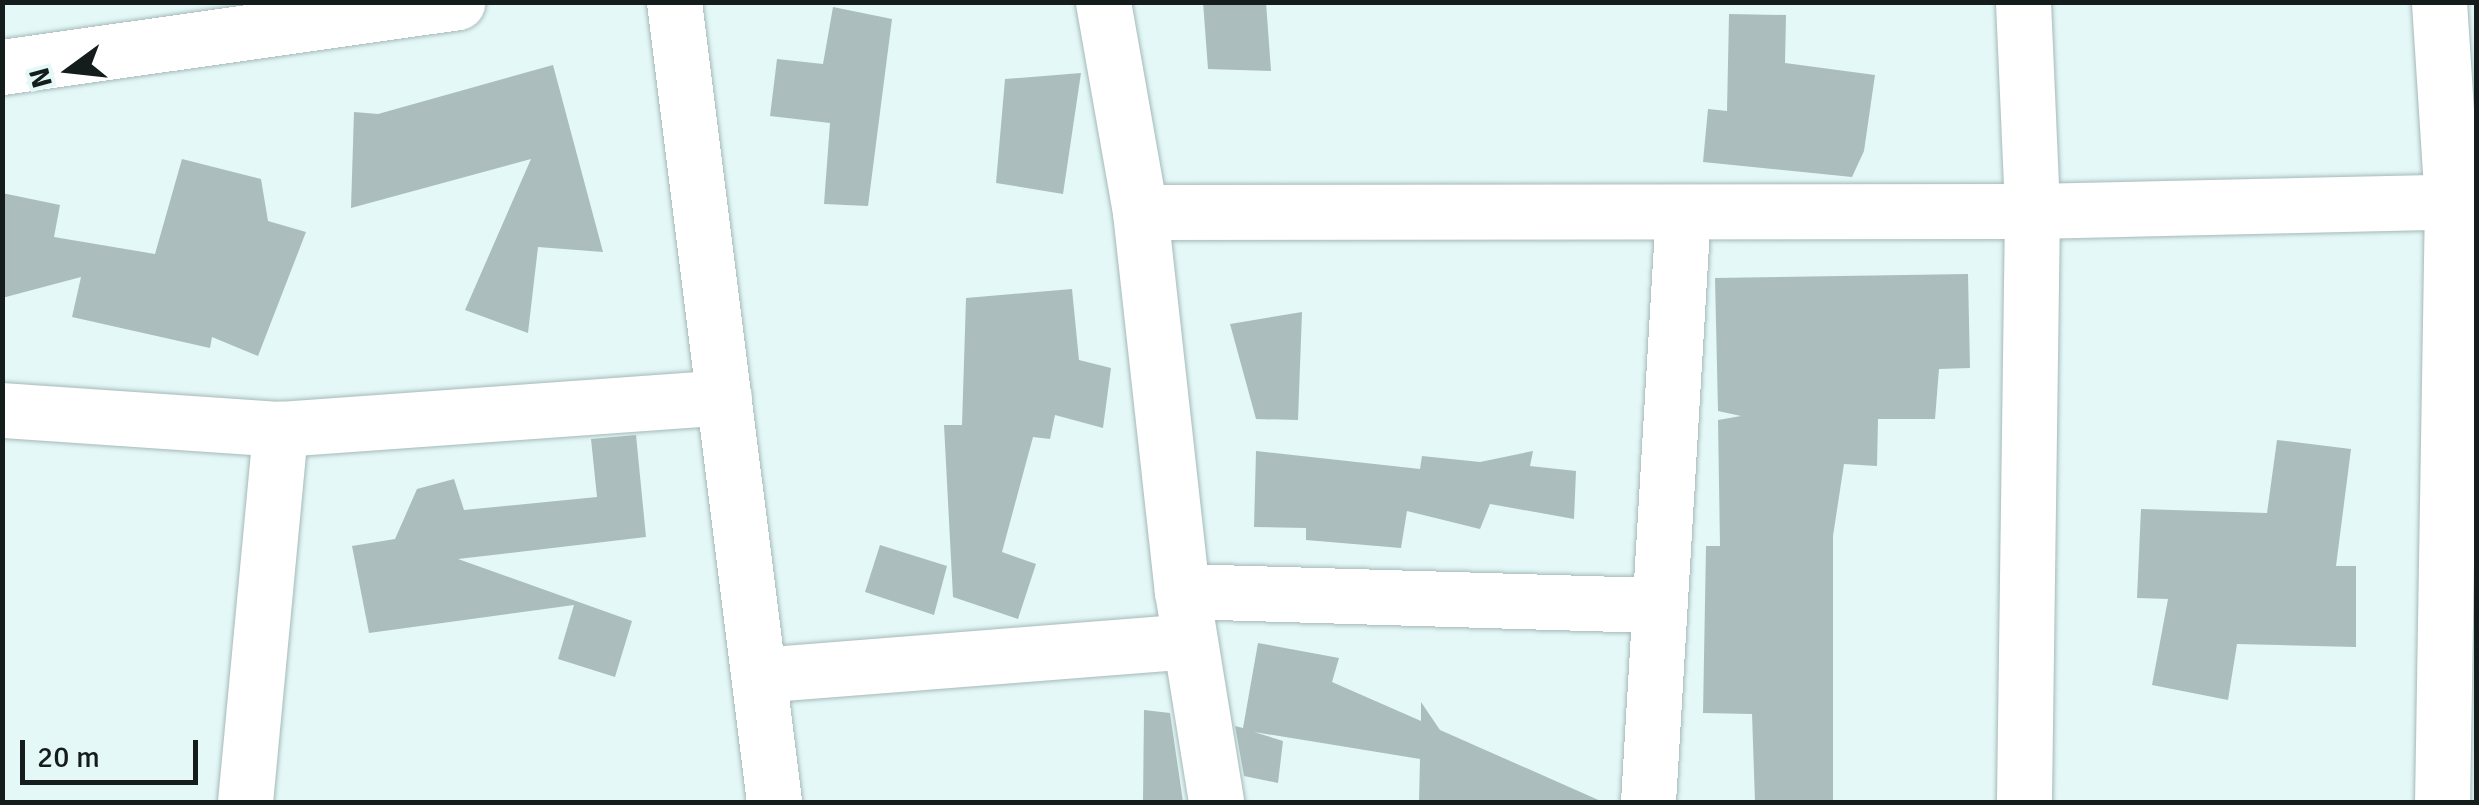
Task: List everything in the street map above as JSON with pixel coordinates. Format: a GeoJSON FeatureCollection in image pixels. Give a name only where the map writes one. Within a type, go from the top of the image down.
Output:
{"type":"FeatureCollection","features":[{"type":"Feature","properties":{"kind":"street"},"geometry":{"type":"LineString","coordinates":[[2,67],[457,2]]}},
{"type":"Feature","properties":{"kind":"street"},"geometry":{"type":"LineString","coordinates":[[674,2],[774,802]]}},
{"type":"Feature","properties":{"kind":"street"},"geometry":{"type":"LineString","coordinates":[[1103,2],[1140,212],[1186,616],[1216,802]]}},
{"type":"Feature","properties":{"kind":"street"},"geometry":{"type":"LineString","coordinates":[[2023,2],[2032,211],[2024,802]]}},
{"type":"Feature","properties":{"kind":"street"},"geometry":{"type":"LineString","coordinates":[[2439,2],[2464,201],[2461,598],[2442,802]]}},
{"type":"Feature","properties":{"kind":"street"},"geometry":{"type":"LineString","coordinates":[[1140,212],[2032,211],[2464,201]]}},
{"type":"Feature","properties":{"kind":"street"},"geometry":{"type":"LineString","coordinates":[[1648,802],[1684,212]]}},
{"type":"Feature","properties":{"kind":"street"},"geometry":{"type":"LineString","coordinates":[[2,410],[280,428],[724,396]]}},
{"type":"Feature","properties":{"kind":"street"},"geometry":{"type":"LineString","coordinates":[[245,802],[280,428]]}},
{"type":"Feature","properties":{"kind":"street"},"geometry":{"type":"LineString","coordinates":[[759,675],[1186,616],[1660,605]]}},
{"type":"Feature","properties":{"kind":"building"},"geometry":{"type":"Polygon","coordinates":[[[1203,2],[1266,2],[1271,71],[1208,69],[1203,2]]]}},
{"type":"Feature","properties":{"kind":"building"},"geometry":{"type":"Polygon","coordinates":[[[833,7],[892,19],[868,206],[824,204],[830,123],[770,116],[777,59],[823,64],[833,7]]]}},
{"type":"Feature","properties":{"kind":"building"},"geometry":{"type":"Polygon","coordinates":[[[1729,14],[1786,15],[1785,63],[1875,75],[1864,151],[1852,177],[1703,162],[1708,109],[1727,111],[1729,14]]]}},
{"type":"Feature","properties":{"kind":"building"},"geometry":{"type":"Polygon","coordinates":[[[553,65],[603,252],[538,247],[528,333],[465,310],[531,159],[351,208],[354,112],[378,114],[553,65]]]}},
{"type":"Feature","properties":{"kind":"building"},"geometry":{"type":"Polygon","coordinates":[[[1081,73],[1063,194],[996,183],[1005,79],[1081,73]]]}},
{"type":"Feature","properties":{"kind":"building"},"geometry":{"type":"Polygon","coordinates":[[[182,159],[261,179],[268,221],[306,232],[258,356],[212,337],[210,348],[72,317],[81,277],[2,298],[2,193],[60,205],[54,237],[155,254],[182,159]]]}},
{"type":"Feature","properties":{"kind":"building"},"geometry":{"type":"Polygon","coordinates":[[[1968,274],[1970,368],[1939,369],[1935,419],[1878,419],[1877,466],[1844,464],[1833,536],[1833,802],[1755,802],[1752,714],[1703,713],[1706,546],[1720,546],[1718,420],[1741,416],[1718,411],[1715,278],[1968,274]]]}},
{"type":"Feature","properties":{"kind":"building"},"geometry":{"type":"Polygon","coordinates":[[[1072,289],[1079,360],[1111,368],[1103,428],[1055,415],[1050,439],[1033,437],[1002,552],[1036,564],[1018,619],[953,597],[944,425],[962,425],[966,298],[1072,289]]]}},
{"type":"Feature","properties":{"kind":"building"},"geometry":{"type":"Polygon","coordinates":[[[1302,312],[1298,420],[1256,419],[1230,324],[1302,312]]]}},
{"type":"Feature","properties":{"kind":"building"},"geometry":{"type":"Polygon","coordinates":[[[636,435],[646,537],[458,559],[632,621],[615,677],[558,659],[574,605],[369,633],[352,546],[395,539],[417,489],[454,479],[464,510],[597,497],[591,439],[636,435]]]}},
{"type":"Feature","properties":{"kind":"building"},"geometry":{"type":"Polygon","coordinates":[[[2277,440],[2351,449],[2336,566],[2356,566],[2356,647],[2237,644],[2228,700],[2152,685],[2168,599],[2137,598],[2141,509],[2267,513],[2277,440]]]}},
{"type":"Feature","properties":{"kind":"building"},"geometry":{"type":"Polygon","coordinates":[[[1256,451],[1420,469],[1422,456],[1480,462],[1533,451],[1530,466],[1576,471],[1574,519],[1490,504],[1480,529],[1407,511],[1401,548],[1306,540],[1306,528],[1254,527],[1256,451]]]}},
{"type":"Feature","properties":{"kind":"building"},"geometry":{"type":"Polygon","coordinates":[[[880,545],[947,566],[934,615],[865,592],[880,545]]]}},
{"type":"Feature","properties":{"kind":"building"},"geometry":{"type":"Polygon","coordinates":[[[1258,643],[1339,658],[1332,682],[1421,721],[1421,702],[1440,730],[1603,802],[1419,802],[1420,759],[1254,732],[1283,741],[1278,783],[1244,776],[1235,726],[1243,728],[1258,643]]]}},
{"type":"Feature","properties":{"kind":"building"},"geometry":{"type":"Polygon","coordinates":[[[1144,710],[1170,713],[1183,802],[1143,802],[1144,710]]]}}]}
